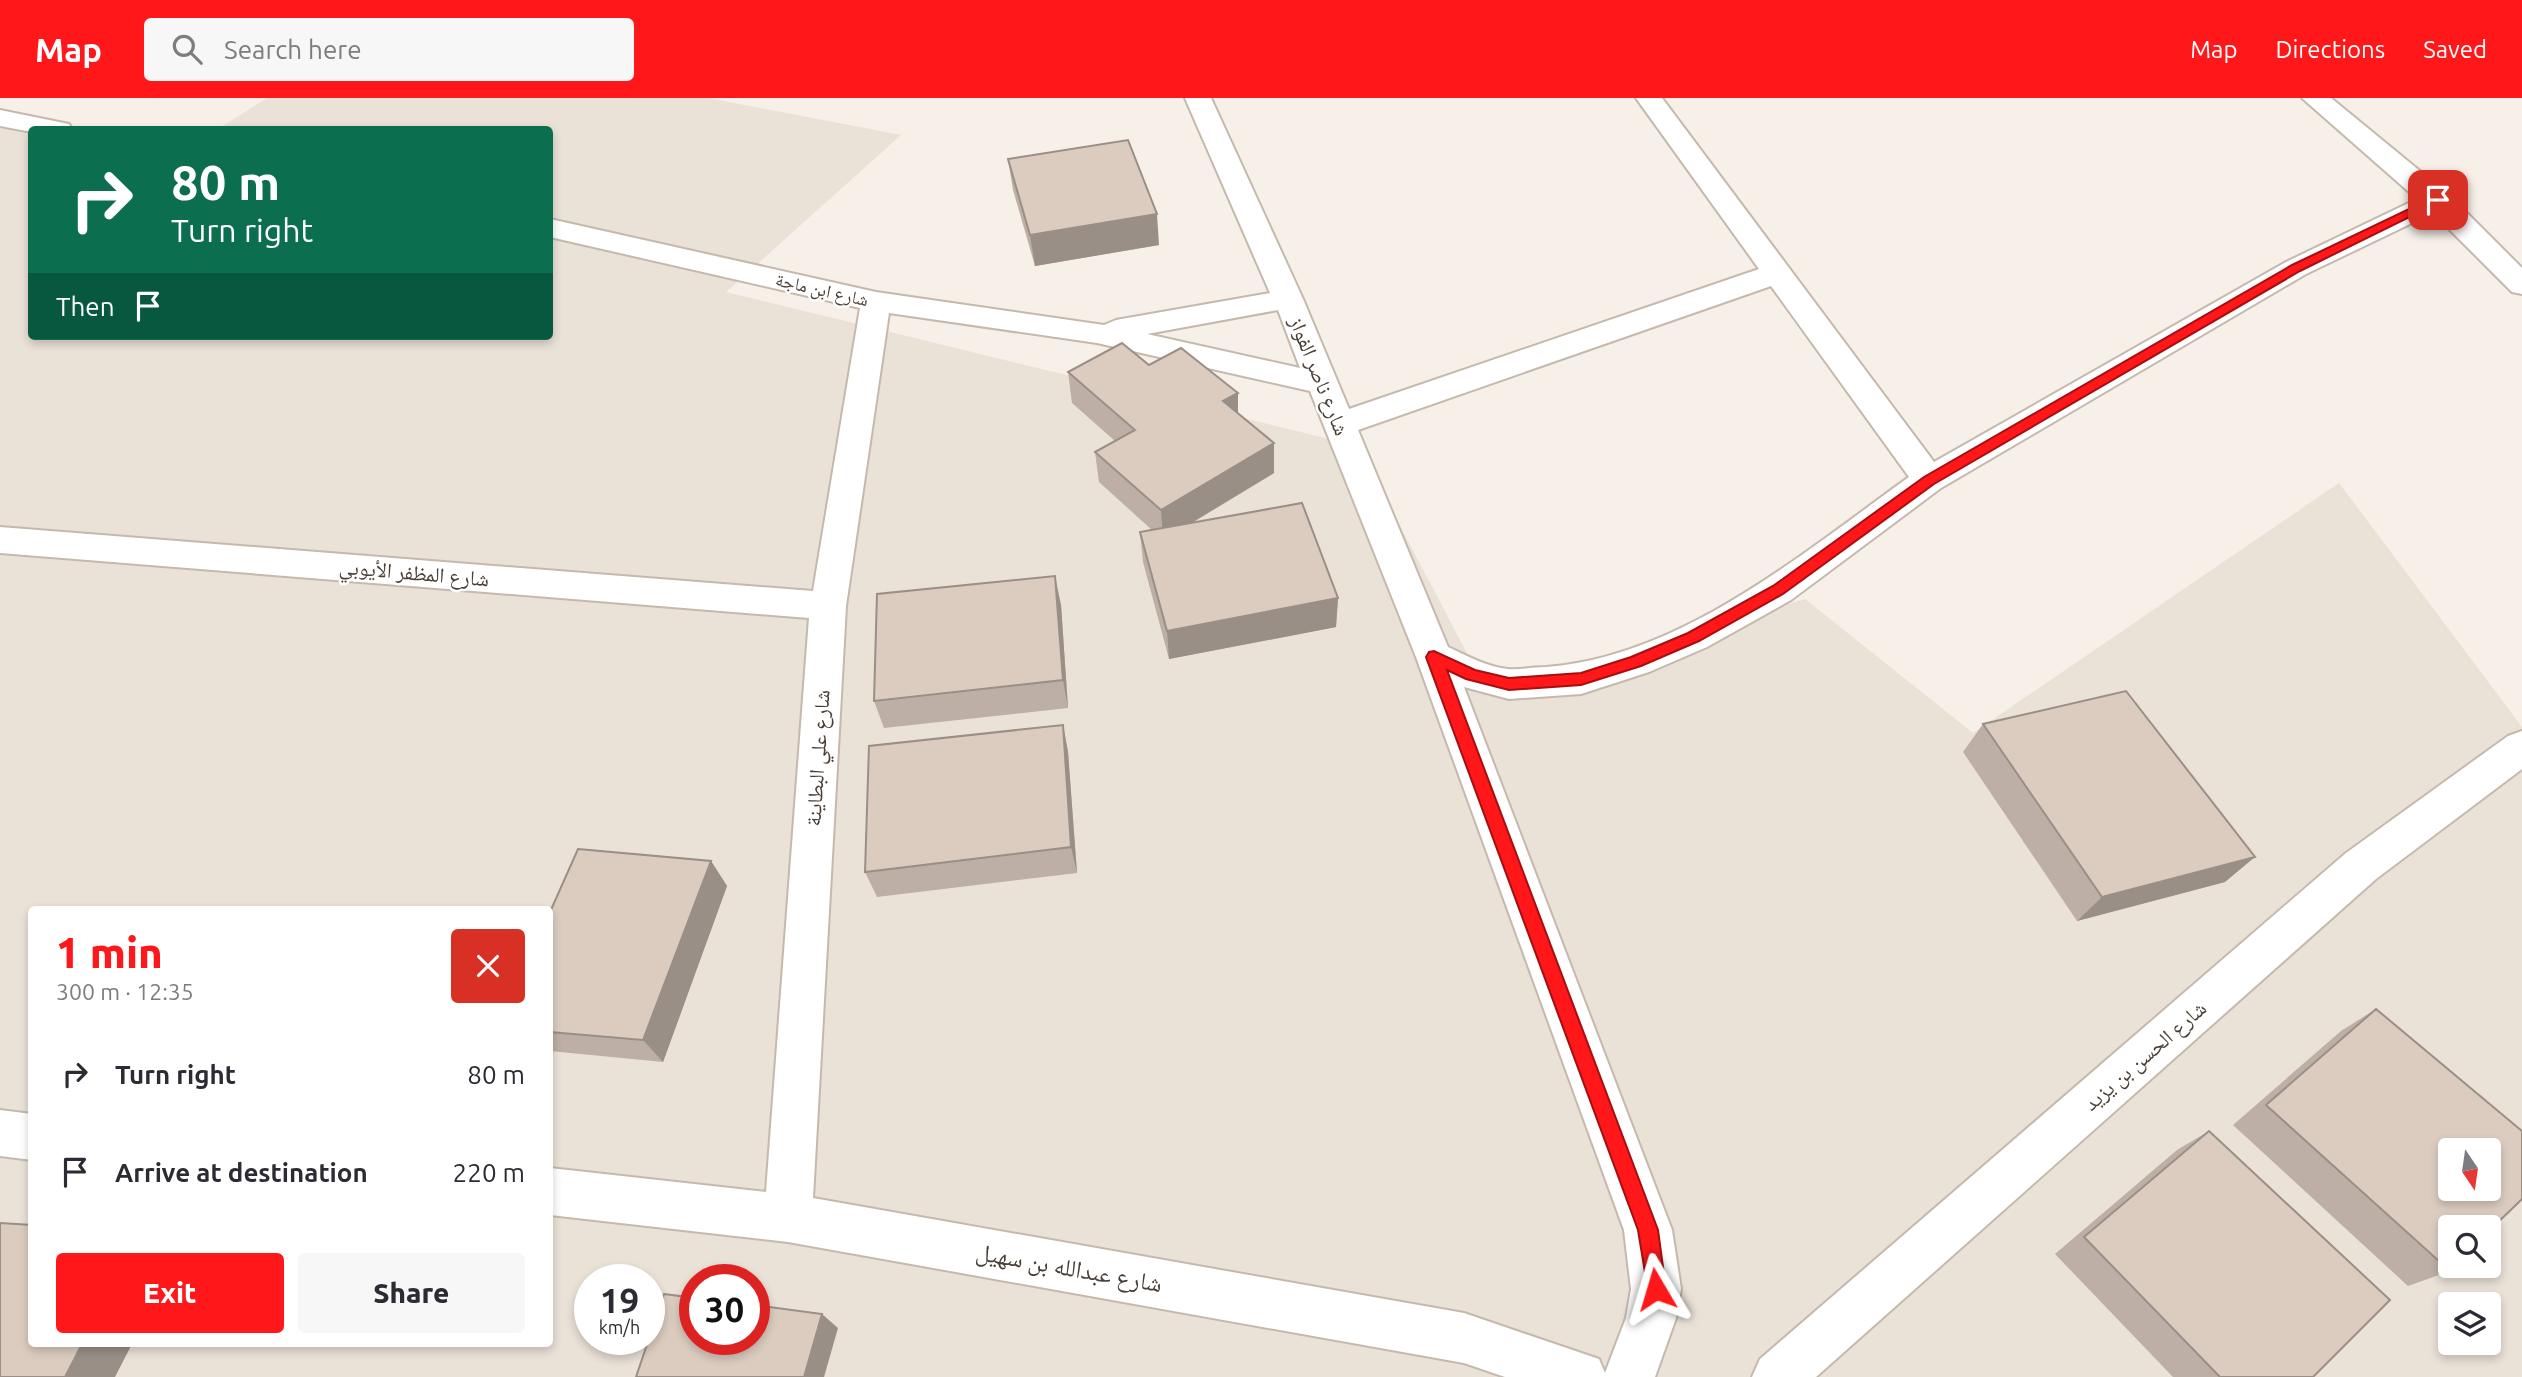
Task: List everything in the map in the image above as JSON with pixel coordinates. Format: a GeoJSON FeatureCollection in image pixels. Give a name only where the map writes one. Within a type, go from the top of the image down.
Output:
{"type":"FeatureCollection","features":[{"type":"Feature","properties":{"kind":"street","name":"شارع ناصر الفواز"},"geometry":{"type":"LineString","coordinates":[[1198,98],[1288,299],[1434,657],[1648,1230],[1656,1289],[1651,1318],[1629,1377]]}},
{"type":"Feature","properties":{"kind":"street"},"geometry":{"type":"LineString","coordinates":[[1649,98],[1929,480]]}},
{"type":"Feature","properties":{"kind":"street"},"geometry":{"type":"LineString","coordinates":[[2315,98],[2365,136],[2438,200],[2522,285]]}},
{"type":"Feature","properties":{"kind":"street"},"geometry":{"type":"LineString","coordinates":[[0,118],[40,126]]}},
{"type":"Feature","properties":{"kind":"street"},"geometry":{"type":"LineString","coordinates":[[1434,657],[1472,675],[1509,684],[1581,679],[1636,662],[1694,637],[1778,590],[1929,480],[2296,268],[2438,200]]}},
{"type":"Feature","properties":{"kind":"street","name":"شارع ابن ماجة"},"geometry":{"type":"LineString","coordinates":[[553,229],[876,302],[1097,333],[1321,383]]}},
{"type":"Feature","properties":{"kind":"street"},"geometry":{"type":"LineString","coordinates":[[1338,425],[1778,273]]}},
{"type":"Feature","properties":{"kind":"street","name":"شارع ابن ماجة"},"geometry":{"type":"LineString","coordinates":[[1097,333],[1288,299]]}},
{"type":"Feature","properties":{"kind":"street","name":"شارع علي البطاينة"},"geometry":{"type":"LineString","coordinates":[[788,1218],[828,606],[876,302]]}},
{"type":"Feature","properties":{"kind":"street","name":"شارع المظفر الأيوبي"},"geometry":{"type":"LineString","coordinates":[[0,540],[828,606]]}},
{"type":"Feature","properties":{"kind":"street","name":"شارع الحسن بن يزيد"},"geometry":{"type":"LineString","coordinates":[[1778,1377],[2361,866],[2522,747]]}},
{"type":"Feature","properties":{"kind":"street"},"geometry":{"type":"LineString","coordinates":[[0,1133],[28,1136]]}},
{"type":"Feature","properties":{"kind":"street","name":"شارع عبدالله بن سهيل"},"geometry":{"type":"LineString","coordinates":[[553,1192],[788,1218],[1464,1338],[1581,1377]]}},
{"type":"Feature","properties":{"kind":"shaded area"},"geometry":{"type":"Polygon","coordinates":[[[267,98],[708,98],[901,135],[726,292],[1358,446],[1489,695],[1805,599],[1973,733],[2339,483],[2522,727],[2522,1377],[0,1377],[0,125],[28,130],[28,340],[553,340],[553,126],[223,126],[267,98]]]}},
{"type":"Feature","properties":{"kind":"building"},"geometry":{"type":"Polygon","coordinates":[[[1128,140],[1157,214],[1030,235],[1008,159],[1128,140]]]}},
{"type":"Feature","properties":{"kind":"building"},"geometry":{"type":"Polygon","coordinates":[[[1122,343],[1149,365],[1181,348],[1238,393],[1223,401],[1274,443],[1161,510],[1095,452],[1135,430],[1068,372],[1122,343]]]}},
{"type":"Feature","properties":{"kind":"building"},"geometry":{"type":"Polygon","coordinates":[[[1302,503],[1338,598],[1167,631],[1140,532],[1302,503]]]}},
{"type":"Feature","properties":{"kind":"building"},"geometry":{"type":"Polygon","coordinates":[[[1055,576],[1063,680],[874,701],[877,594],[1055,576]]]}},
{"type":"Feature","properties":{"kind":"building"},"geometry":{"type":"Polygon","coordinates":[[[2126,691],[2255,857],[2102,897],[1983,724],[2126,691]]]}},
{"type":"Feature","properties":{"kind":"building"},"geometry":{"type":"Polygon","coordinates":[[[1063,725],[1071,847],[865,872],[869,746],[1063,725]]]}},
{"type":"Feature","properties":{"kind":"building"},"geometry":{"type":"Polygon","coordinates":[[[578,849],[711,861],[643,1040],[553,1032],[553,906],[578,849]]]}},
{"type":"Feature","properties":{"kind":"building"},"geometry":{"type":"Polygon","coordinates":[[[2376,1009],[2522,1131],[2522,1199],[2501,1219],[2501,1215],[2438,1215],[2438,1260],[2266,1105],[2376,1009]]]}},
{"type":"Feature","properties":{"kind":"building"},"geometry":{"type":"Polygon","coordinates":[[[2209,1131],[2390,1300],[2313,1377],[2220,1377],[2084,1237],[2209,1131]]]}},
{"type":"Feature","properties":{"kind":"building"},"geometry":{"type":"Polygon","coordinates":[[[0,1223],[28,1225],[28,1347],[80,1347],[65,1377],[0,1377],[0,1223]]]}},
{"type":"Feature","properties":{"kind":"building"},"geometry":{"type":"Polygon","coordinates":[[[665,1294],[679,1296],[679,1355],[770,1355],[770,1307],[822,1314],[804,1377],[636,1377],[643,1355],[665,1355],[665,1294]]]}},
{"type":"Feature","properties":{"kind":"route"},"geometry":{"type":"LineString","coordinates":[[1656,1289],[1648,1230],[1434,657],[1472,675],[1509,684],[1581,679],[1636,662],[1694,637],[1778,590],[1929,480],[2296,268],[2438,200]]}}]}
